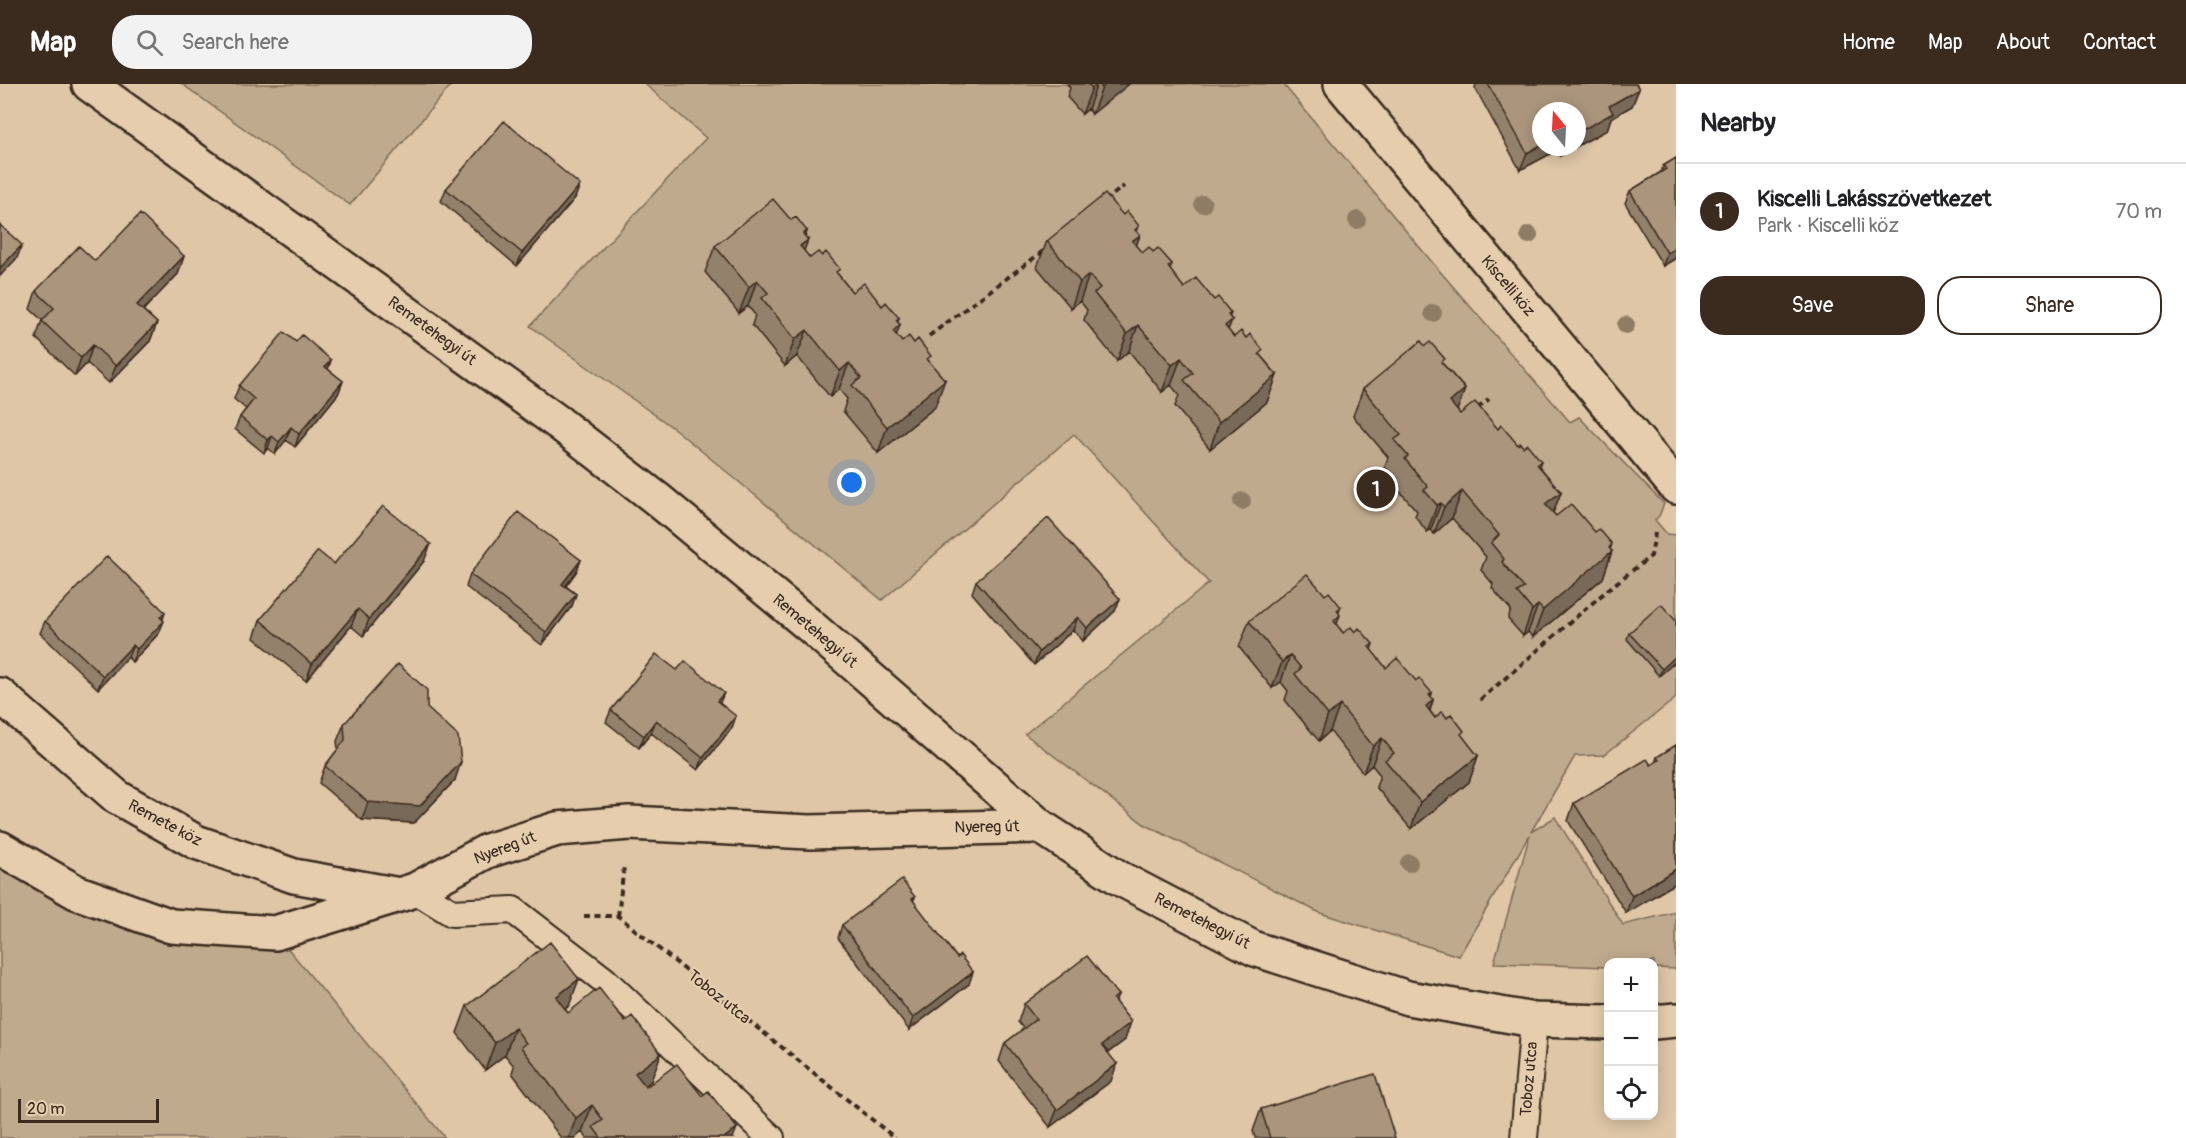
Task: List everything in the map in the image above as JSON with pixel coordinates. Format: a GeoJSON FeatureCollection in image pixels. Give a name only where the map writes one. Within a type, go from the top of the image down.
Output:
{"type":"FeatureCollection","features":[{"type":"Feature","properties":{"kind":"street","name":"Remetehegyi út"},"geometry":{"type":"LineString","coordinates":[[89,84],[559,423],[648,492],[840,651],[1040,826],[1119,878],[1255,949],[1408,998],[1534,1020],[1604,1022]]}},
{"type":"Feature","properties":{"kind":"street","name":"Kiscelli köz"},"geometry":{"type":"LineString","coordinates":[[1341,84],[1676,487]]}},
{"type":"Feature","properties":{"kind":"street","name":"Remete köz"},"geometry":{"type":"LineString","coordinates":[[0,695],[117,797],[196,842],[294,876],[407,893]]}},
{"type":"Feature","properties":{"kind":"street","name":"Nyereg út"},"geometry":{"type":"LineString","coordinates":[[0,848],[75,892],[171,926],[275,933],[407,893],[487,851],[556,829],[629,823],[809,832],[1040,826]]}},
{"type":"Feature","properties":{"kind":"street"},"geometry":{"type":"LineString","coordinates":[[1658,1022],[1676,1020]]}},
{"type":"Feature","properties":{"kind":"lane"},"geometry":{"type":"LineString","coordinates":[[407,893],[452,913],[513,910],[522,916],[604,980],[771,1138]]}},
{"type":"Feature","properties":{"kind":"lane","name":"Toboz utca"},"geometry":{"type":"LineString","coordinates":[[1524,1138],[1534,1020]]}},
{"type":"Feature","properties":{"kind":"path"},"geometry":{"type":"LineString","coordinates":[[1097,207],[1124,186]]}},
{"type":"Feature","properties":{"kind":"path"},"geometry":{"type":"LineString","coordinates":[[929,336],[1053,243]]}},
{"type":"Feature","properties":{"kind":"path"},"geometry":{"type":"LineString","coordinates":[[1471,413],[1489,399]]}},
{"type":"Feature","properties":{"kind":"path"},"geometry":{"type":"LineString","coordinates":[[1480,700],[1611,587],[1651,556],[1655,533]]}},
{"type":"Feature","properties":{"kind":"path"},"geometry":{"type":"LineString","coordinates":[[522,916],[618,916],[629,823]]}},
{"type":"Feature","properties":{"kind":"path","name":"Toboz utca"},"geometry":{"type":"LineString","coordinates":[[618,916],[895,1138]]}},
{"type":"Feature","properties":{"kind":"shaded area"},"geometry":{"type":"Polygon","coordinates":[[[182,84],[452,84],[350,205],[182,84]]]}},
{"type":"Feature","properties":{"kind":"shaded area"},"geometry":{"type":"Polygon","coordinates":[[[645,84],[1283,84],[1570,422],[1579,417],[1664,504],[1655,520],[1667,534],[1676,535],[1676,698],[1604,755],[1575,756],[1531,832],[1555,817],[1623,925],[1676,912],[1676,969],[1658,968],[1658,958],[1604,958],[1604,967],[1494,963],[1530,834],[1459,956],[1320,913],[1144,824],[1025,734],[1209,583],[1074,434],[882,600],[676,430],[530,326],[706,138],[645,84]]]}},
{"type":"Feature","properties":{"kind":"shaded area"},"geometry":{"type":"Polygon","coordinates":[[[0,848],[76,892],[275,933],[445,1138],[0,1138],[0,848]]]}},
{"type":"Feature","properties":{"kind":"building"},"geometry":{"type":"Polygon","coordinates":[[[1488,84],[1636,84],[1639,89],[1609,106],[1613,113],[1586,128],[1586,102],[1532,102],[1532,150],[1527,153],[1488,84]]]}},
{"type":"Feature","properties":{"kind":"building"},"geometry":{"type":"Polygon","coordinates":[[[504,121],[580,185],[522,253],[446,189],[504,121]]]}},
{"type":"Feature","properties":{"kind":"building"},"geometry":{"type":"Polygon","coordinates":[[[1676,158],[1676,248],[1667,253],[1630,191],[1666,169],[1663,166],[1676,158]]]}},
{"type":"Feature","properties":{"kind":"building"},"geometry":{"type":"Polygon","coordinates":[[[1105,194],[1123,215],[1127,211],[1139,226],[1135,230],[1140,235],[1132,241],[1142,253],[1149,247],[1153,252],[1158,248],[1172,264],[1168,267],[1184,288],[1196,278],[1214,300],[1218,297],[1231,313],[1228,315],[1232,320],[1225,326],[1234,337],[1241,331],[1246,338],[1250,334],[1263,350],[1259,354],[1277,375],[1219,422],[1184,380],[1193,373],[1181,358],[1172,365],[1138,325],[1127,334],[1094,293],[1100,288],[1089,275],[1080,282],[1047,241],[1105,194]]]}},
{"type":"Feature","properties":{"kind":"building"},"geometry":{"type":"Polygon","coordinates":[[[773,199],[791,220],[796,217],[807,231],[803,234],[808,240],[800,246],[810,258],[818,252],[822,256],[826,252],[840,269],[836,272],[852,292],[864,283],[882,306],[886,302],[899,318],[896,320],[900,325],[893,331],[902,342],[909,336],[914,343],[918,339],[931,356],[927,359],[945,380],[887,427],[852,385],[861,378],[849,363],[840,371],[807,330],[795,339],[762,298],[768,293],[757,280],[749,287],[715,246],[773,199]]]}},
{"type":"Feature","properties":{"kind":"building"},"geometry":{"type":"Polygon","coordinates":[[[140,214],[184,256],[137,305],[157,323],[116,366],[93,345],[81,358],[42,321],[54,308],[36,291],[79,246],[95,261],[140,214]]]}},
{"type":"Feature","properties":{"kind":"building"},"geometry":{"type":"Polygon","coordinates":[[[0,225],[22,245],[0,268],[0,225]]]}},
{"type":"Feature","properties":{"kind":"building"},"geometry":{"type":"Polygon","coordinates":[[[284,332],[296,342],[302,335],[331,360],[325,367],[343,381],[299,434],[291,427],[279,442],[272,436],[268,440],[240,417],[254,399],[239,386],[284,332]]]}},
{"type":"Feature","properties":{"kind":"building"},"geometry":{"type":"Polygon","coordinates":[[[1421,341],[1425,346],[1430,342],[1445,359],[1441,362],[1465,389],[1450,402],[1460,414],[1475,402],[1498,429],[1501,425],[1518,445],[1520,443],[1523,447],[1527,444],[1541,461],[1537,464],[1561,492],[1545,504],[1556,516],[1571,504],[1595,532],[1599,529],[1612,544],[1609,548],[1612,551],[1543,610],[1538,605],[1532,610],[1517,592],[1524,588],[1502,562],[1504,559],[1491,543],[1499,535],[1462,491],[1444,507],[1441,503],[1437,505],[1424,490],[1428,487],[1405,459],[1408,456],[1394,440],[1401,435],[1363,389],[1421,341]]]}},
{"type":"Feature","properties":{"kind":"building"},"geometry":{"type":"Polygon","coordinates":[[[383,506],[431,544],[369,619],[358,609],[312,664],[260,620],[318,551],[334,564],[383,506]]]}},
{"type":"Feature","properties":{"kind":"building"},"geometry":{"type":"Polygon","coordinates":[[[518,512],[581,560],[562,584],[576,594],[546,632],[470,574],[518,512]]]}},
{"type":"Feature","properties":{"kind":"building"},"geometry":{"type":"Polygon","coordinates":[[[1048,518],[1120,599],[1087,628],[1078,617],[1039,652],[976,581],[1048,518]]]}},
{"type":"Feature","properties":{"kind":"building"},"geometry":{"type":"Polygon","coordinates":[[[107,556],[165,612],[160,617],[164,621],[137,649],[133,645],[103,676],[45,621],[107,556]]]}},
{"type":"Feature","properties":{"kind":"building"},"geometry":{"type":"Polygon","coordinates":[[[1307,574],[1325,595],[1329,592],[1341,607],[1337,610],[1340,615],[1334,621],[1343,633],[1351,627],[1355,632],[1359,628],[1373,644],[1369,647],[1386,668],[1397,658],[1416,681],[1419,678],[1432,693],[1429,695],[1433,700],[1426,706],[1435,718],[1442,711],[1447,718],[1451,714],[1464,731],[1461,734],[1478,756],[1420,802],[1385,760],[1394,753],[1382,738],[1373,746],[1340,705],[1328,715],[1295,674],[1301,668],[1290,655],[1282,662],[1249,621],[1307,574]]]}},
{"type":"Feature","properties":{"kind":"building"},"geometry":{"type":"Polygon","coordinates":[[[1661,604],[1676,621],[1676,656],[1662,669],[1629,633],[1661,604]]]}},
{"type":"Feature","properties":{"kind":"building"},"geometry":{"type":"Polygon","coordinates":[[[656,654],[677,670],[685,661],[724,693],[717,701],[736,716],[703,758],[656,720],[644,736],[611,710],[656,654]]]}},
{"type":"Feature","properties":{"kind":"building"},"geometry":{"type":"Polygon","coordinates":[[[398,664],[427,690],[427,708],[458,736],[461,762],[420,806],[368,802],[325,766],[345,740],[344,724],[398,664]]]}},
{"type":"Feature","properties":{"kind":"building"},"geometry":{"type":"Polygon","coordinates":[[[1676,745],[1676,869],[1632,896],[1574,803],[1647,759],[1651,765],[1659,760],[1657,757],[1676,745]]]}},
{"type":"Feature","properties":{"kind":"building"},"geometry":{"type":"Polygon","coordinates":[[[902,880],[915,897],[912,899],[957,958],[960,955],[973,972],[913,1018],[842,925],[902,880]]]}},
{"type":"Feature","properties":{"kind":"building"},"geometry":{"type":"Polygon","coordinates":[[[550,942],[579,979],[556,997],[568,1013],[599,988],[625,1022],[632,1016],[661,1054],[635,1073],[646,1087],[677,1064],[702,1096],[708,1091],[737,1128],[724,1138],[601,1138],[593,1127],[603,1120],[592,1105],[576,1118],[521,1047],[526,1043],[515,1028],[495,1043],[467,1006],[550,942]]]}},
{"type":"Feature","properties":{"kind":"building"},"geometry":{"type":"Polygon","coordinates":[[[1087,956],[1118,995],[1113,999],[1131,1022],[1102,1045],[1117,1064],[1057,1110],[1005,1043],[1036,1019],[1024,1004],[1087,956]]]}},
{"type":"Feature","properties":{"kind":"building"},"geometry":{"type":"Polygon","coordinates":[[[1375,1074],[1395,1138],[1270,1138],[1261,1109],[1375,1074]]]}},
{"type":"Feature","properties":{"kind":"place","name":"Kiscelli Lakásszövetkezet"},"geometry":{"type":"Point","coordinates":[1376,489]}}]}
